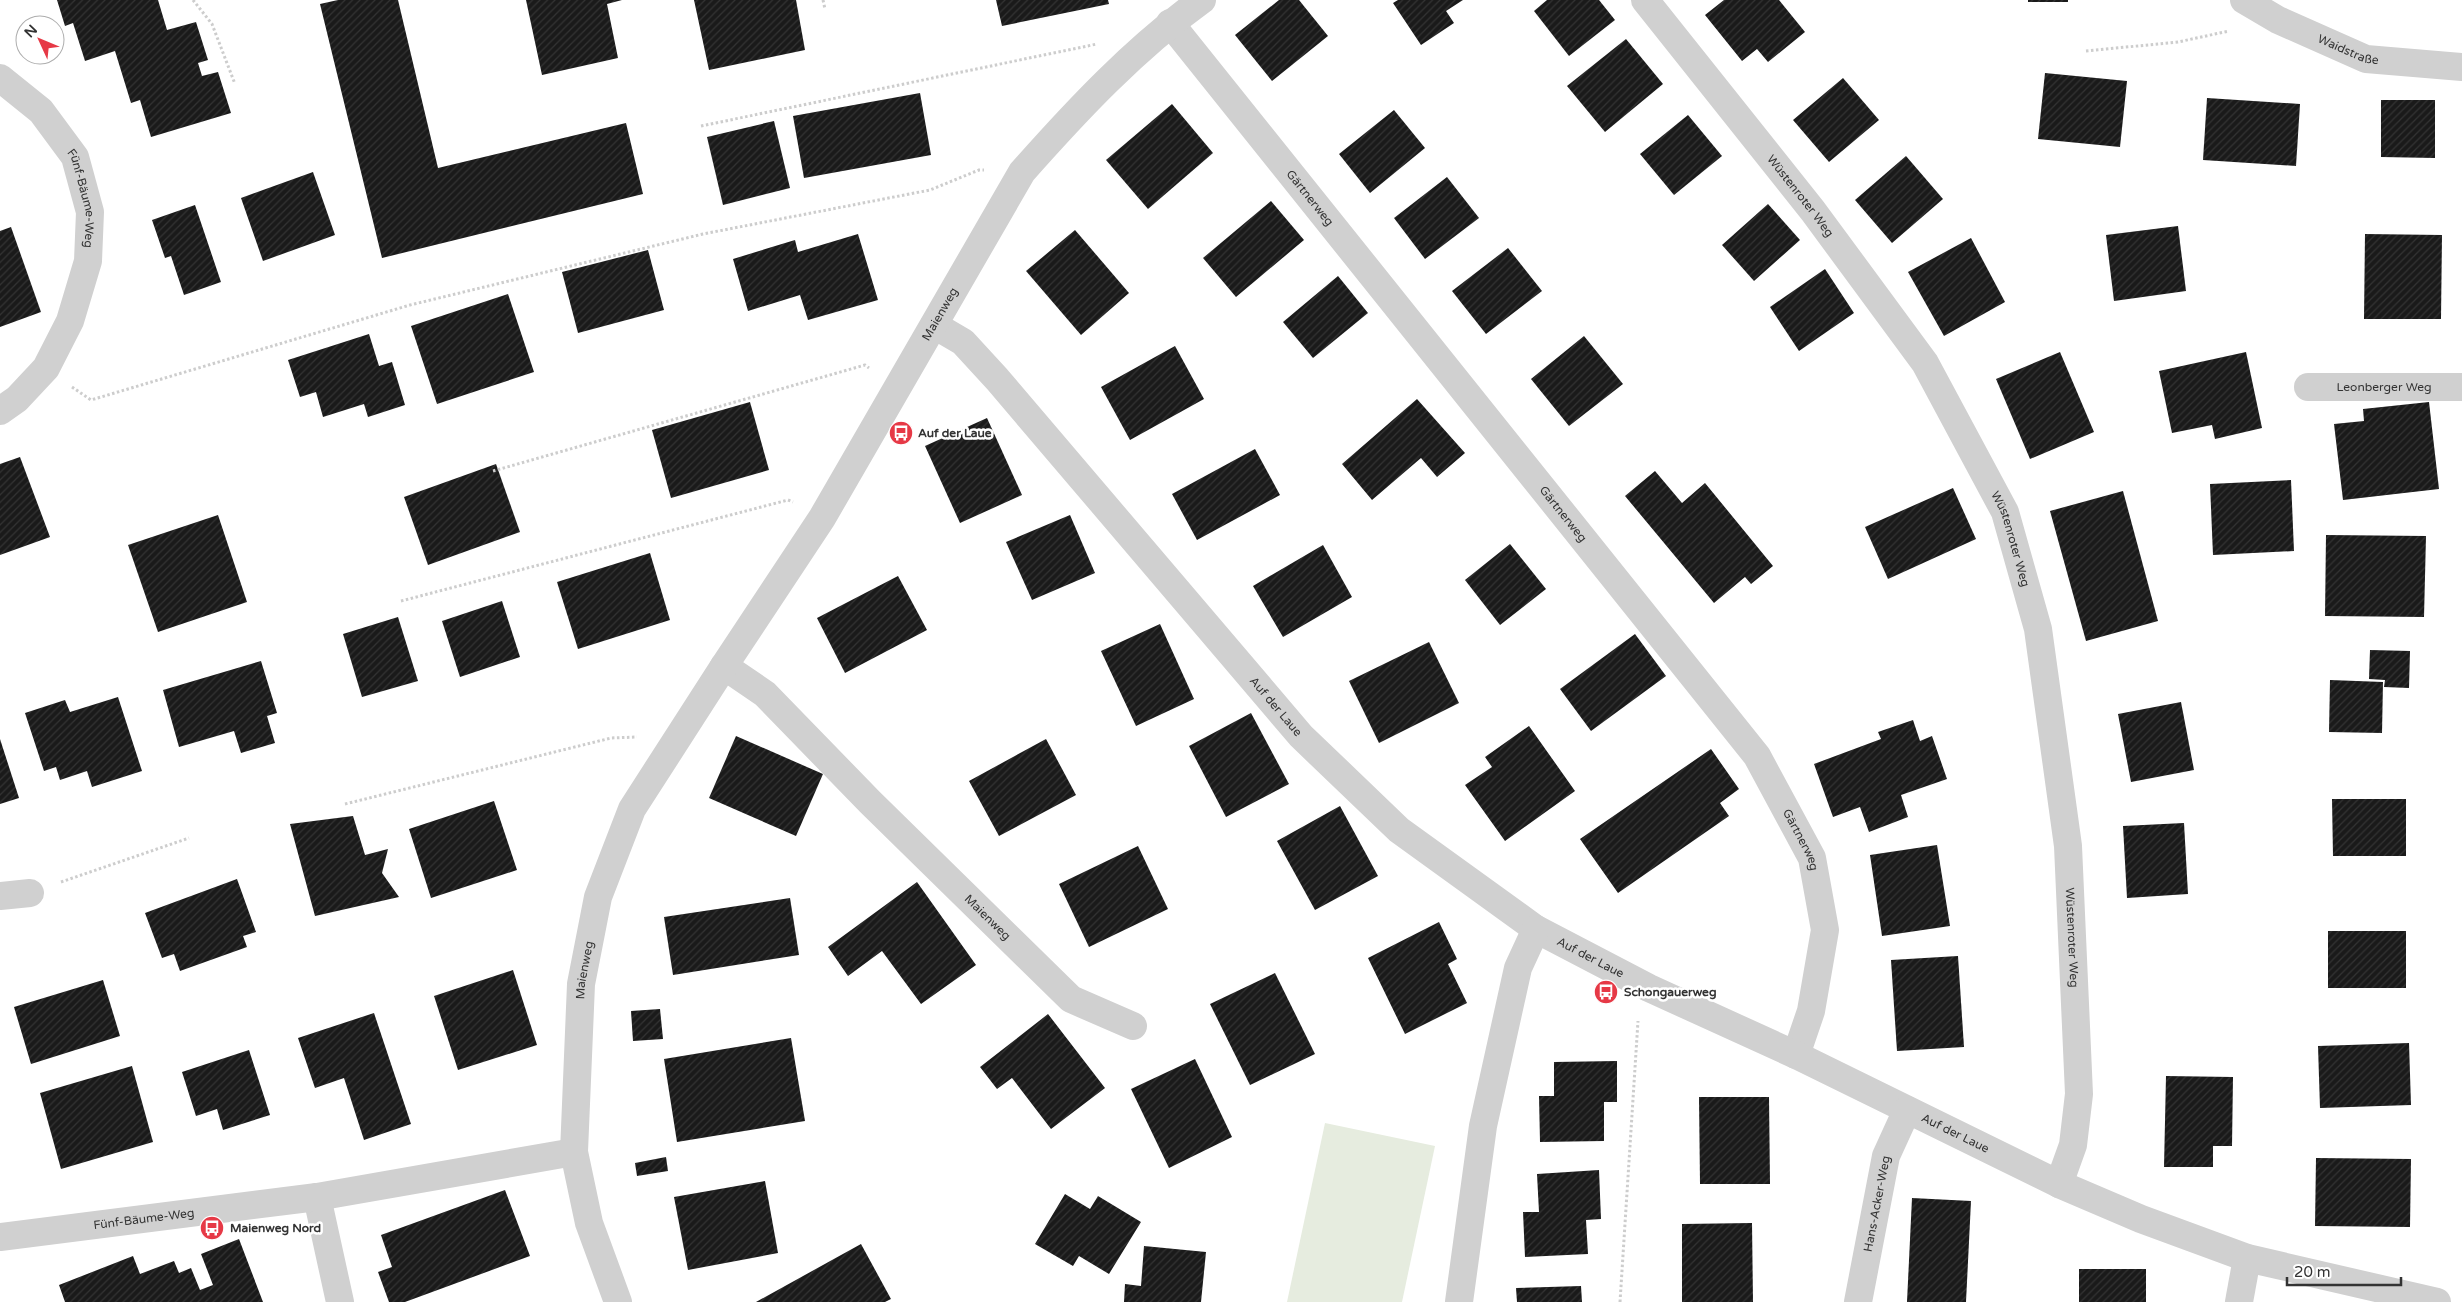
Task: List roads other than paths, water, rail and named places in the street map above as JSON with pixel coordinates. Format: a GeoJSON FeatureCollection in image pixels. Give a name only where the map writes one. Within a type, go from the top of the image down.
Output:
{"type":"FeatureCollection","features":[{"type":"Feature","properties":{"kind":"street","name":"Maienweg"},"geometry":{"type":"LineString","coordinates":[[618,1302],[589,1223],[574,1152],[581,984],[598,896],[632,810],[669,750],[822,518],[1022,172],[1065,123],[1120,68],[1170,23],[1202,0]]}},
{"type":"Feature","properties":{"kind":"street","name":"Wüstenroter Weg"},"geometry":{"type":"LineString","coordinates":[[1645,0],[1813,212],[1925,363],[2005,512],[2038,629],[2068,846],[2079,1094],[2073,1144],[2059,1184]]}},
{"type":"Feature","properties":{"kind":"street","name":"Waidstraße"},"geometry":{"type":"LineString","coordinates":[[2244,0],[2278,20],[2366,59],[2462,67]]}},
{"type":"Feature","properties":{"kind":"street","name":"Gärtnerweg"},"geometry":{"type":"LineString","coordinates":[[1170,23],[1757,756],[1812,858],[1825,930],[1811,1011],[1796,1055]]}},
{"type":"Feature","properties":{"kind":"street","name":"Fünf-Bäume-Weg"},"geometry":{"type":"LineString","coordinates":[[0,78],[41,111],[75,157],[90,212],[88,261],[70,321],[46,368],[17,400],[0,411]]}},
{"type":"Feature","properties":{"kind":"street","name":"Auf der Laue"},"geometry":{"type":"LineString","coordinates":[[934,324],[963,342],[997,379],[1301,736],[1399,830],[1536,929],[1649,988],[1796,1055],[2059,1184],[2141,1219],[2247,1258],[2437,1302]]}},
{"type":"Feature","properties":{"kind":"street","name":"Leonberger Weg"},"geometry":{"type":"LineString","coordinates":[[2308,388],[2462,387]]}},
{"type":"Feature","properties":{"kind":"street","name":"Maienweg"},"geometry":{"type":"LineString","coordinates":[[724,666],[765,694],[876,809],[1071,999],[1133,1026]]}},
{"type":"Feature","properties":{"kind":"street"},"geometry":{"type":"LineString","coordinates":[[0,896],[30,893]]}},
{"type":"Feature","properties":{"kind":"street"},"geometry":{"type":"LineString","coordinates":[[1459,1302],[1483,1126],[1518,968],[1536,929]]}},
{"type":"Feature","properties":{"kind":"street","name":"Hans-Acker-Weg"},"geometry":{"type":"LineString","coordinates":[[1858,1302],[1886,1156],[1907,1110]]}},
{"type":"Feature","properties":{"kind":"street","name":"Fünf-Bäume-Weg"},"geometry":{"type":"LineString","coordinates":[[0,1237],[317,1197],[574,1152]]}},
{"type":"Feature","properties":{"kind":"street"},"geometry":{"type":"LineString","coordinates":[[317,1197],[340,1302]]}},
{"type":"Feature","properties":{"kind":"street"},"geometry":{"type":"LineString","coordinates":[[2239,1302],[2247,1258]]}},
{"type":"Feature","properties":{"kind":"place","name":"Auf der Laue"},"geometry":{"type":"Point","coordinates":[901,433]}},
{"type":"Feature","properties":{"kind":"place","name":"Schongauerweg"},"geometry":{"type":"Point","coordinates":[1606,992]}},
{"type":"Feature","properties":{"kind":"place","name":"Maienweg Nord"},"geometry":{"type":"Point","coordinates":[212,1228]}}]}
